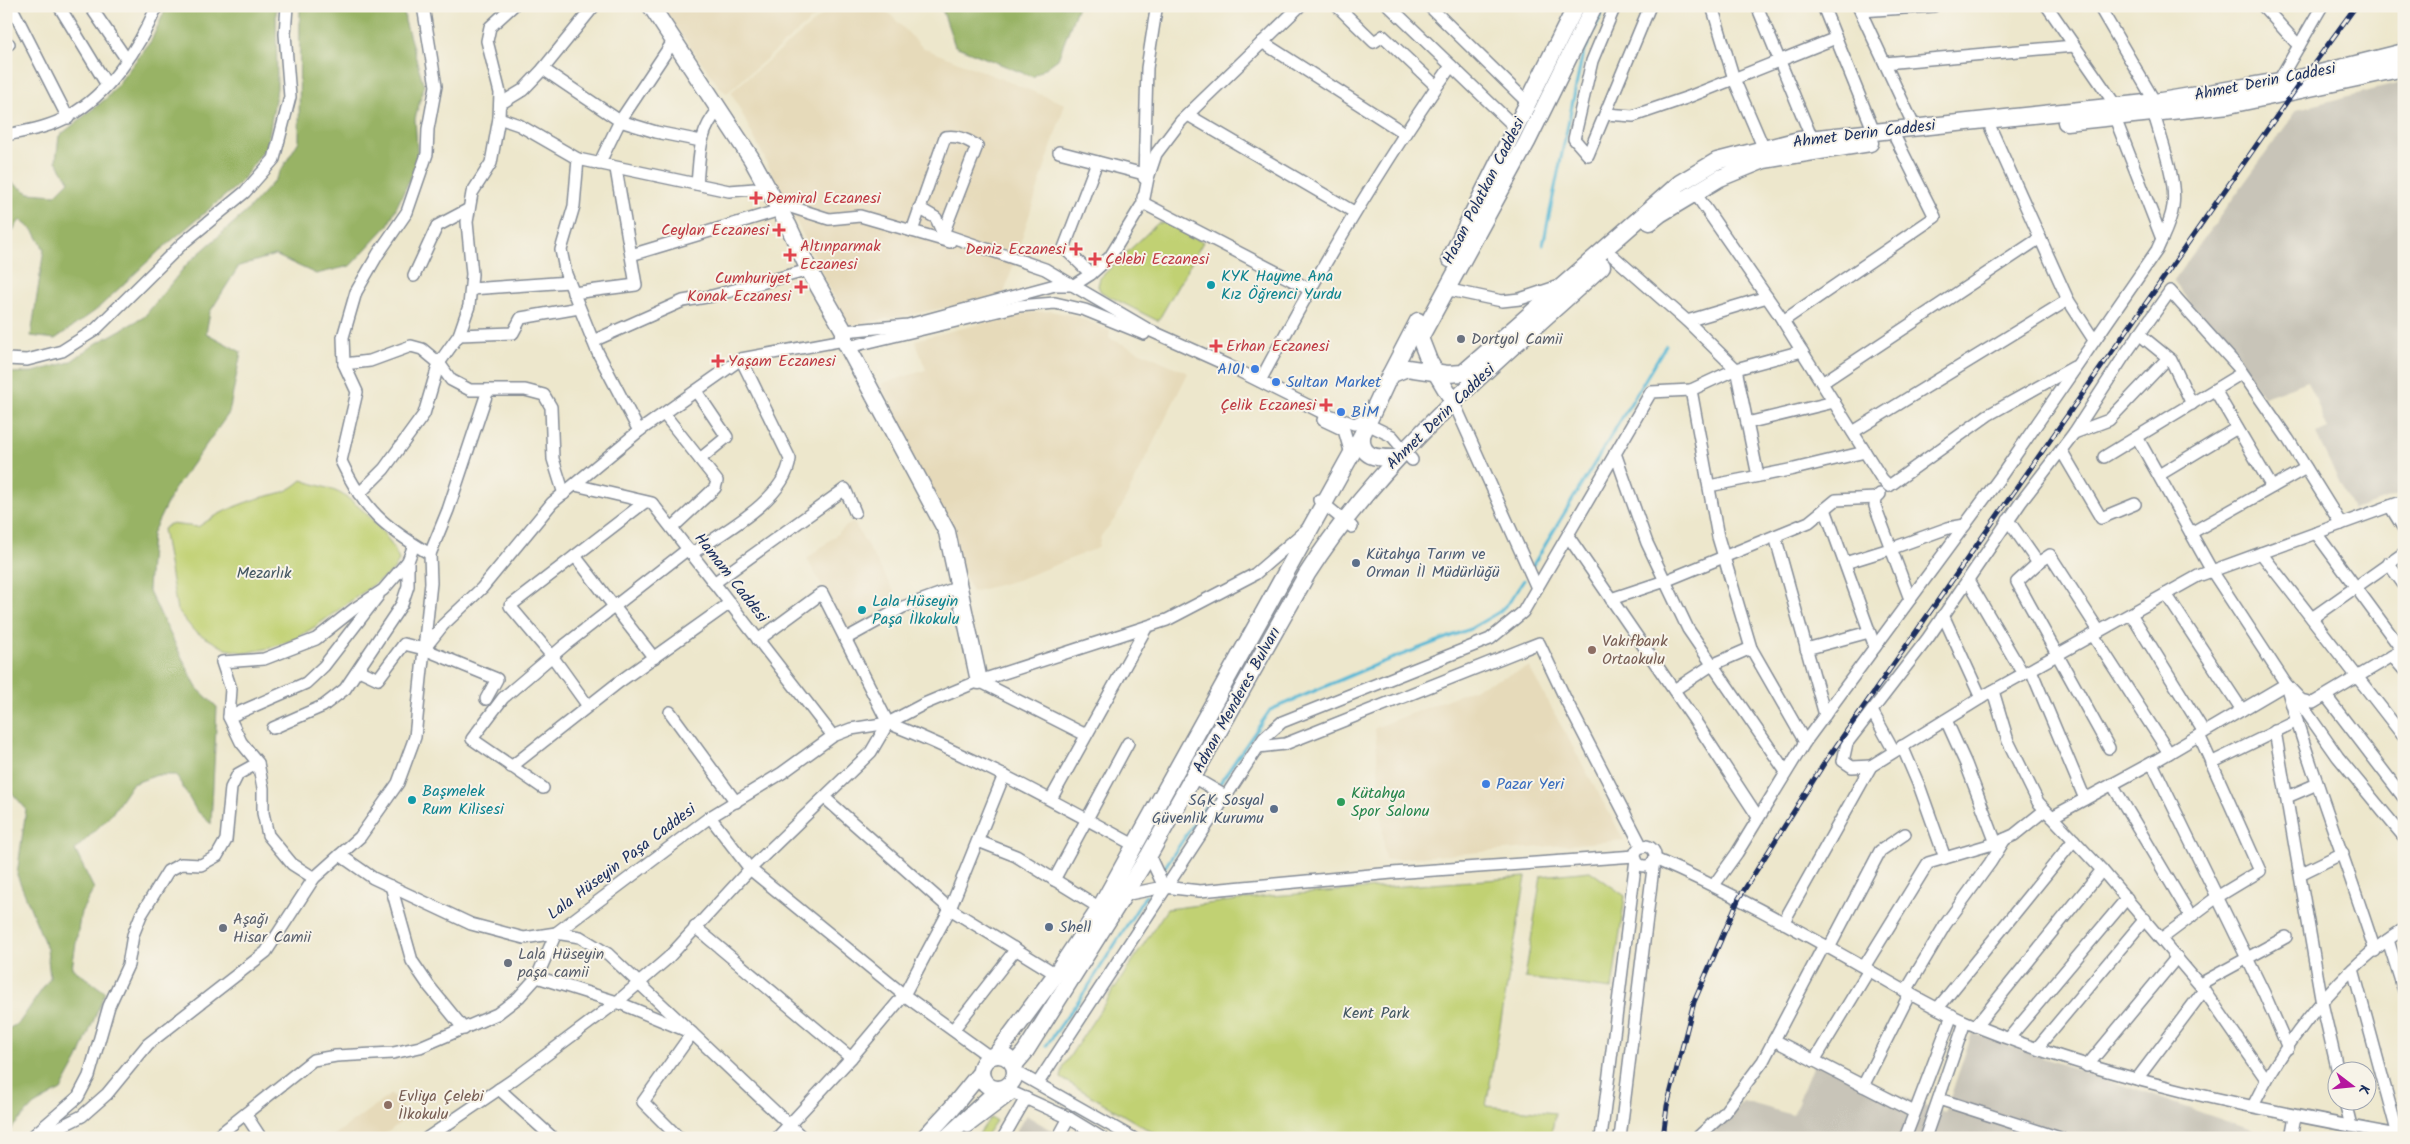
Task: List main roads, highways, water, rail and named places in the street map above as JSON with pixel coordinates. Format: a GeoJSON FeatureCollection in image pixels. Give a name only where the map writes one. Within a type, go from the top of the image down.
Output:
{"type":"FeatureCollection","features":[{"type":"Feature","properties":{"kind":"main road"},"geometry":{"type":"LineString","coordinates":[[651,6],[719,109],[774,200],[947,532],[979,681]]}},
{"type":"Feature","properties":{"kind":"main road","name":"Hasan Polatkan Caddesi"},"geometry":{"type":"LineString","coordinates":[[1390,374],[1576,6]]}},
{"type":"Feature","properties":{"kind":"main road","name":"Hasan Polatkan Caddesi"},"geometry":{"type":"LineString","coordinates":[[1436,372],[1420,338],[1445,289],[1527,142],[1594,6]]}},
{"type":"Feature","properties":{"kind":"main road","name":"Ahmet Derin Caddesi"},"geometry":{"type":"LineString","coordinates":[[2155,108],[2304,77],[2404,52]]}},
{"type":"Feature","properties":{"kind":"main road","name":"Ahmet Derin Caddesi"},"geometry":{"type":"LineString","coordinates":[[1390,374],[1407,368],[1463,373],[1680,183],[1717,161],[1812,139],[1874,132],[2155,108],[2229,105],[2404,68]]}},
{"type":"Feature","properties":{"kind":"main road","name":"Ahmet Derin Caddesi"},"geometry":{"type":"LineString","coordinates":[[1331,536],[1348,523],[1404,456],[1454,402],[1660,214],[1720,178],[1764,160],[1896,139],[1991,129],[2115,112]]}},
{"type":"Feature","properties":{"kind":"main road"},"geometry":{"type":"LineString","coordinates":[[1436,372],[1454,402]]}},
{"type":"Feature","properties":{"kind":"main road"},"geometry":{"type":"LineString","coordinates":[[1390,374],[1363,423],[1361,445],[1367,453],[1377,458],[1404,456]]}},
{"type":"Feature","properties":{"kind":"main road","name":"Adnan Menderes Bulvarı"},"geometry":{"type":"LineString","coordinates":[[993,1056],[1056,974],[1100,908],[1311,526],[1320,501],[1351,454],[1363,423]]}},
{"type":"Feature","properties":{"kind":"main road","name":"Adnan Menderes Bulvarı"},"geometry":{"type":"LineString","coordinates":[[1014,1068],[1149,855],[1307,574],[1331,536]]}},
{"type":"Feature","properties":{"kind":"main road"},"geometry":{"type":"LineString","coordinates":[[924,1138],[952,1109],[981,1072],[984,1063],[993,1056],[1007,1057],[1014,1068],[1011,1084],[946,1138]]}},
{"type":"Feature","properties":{"kind":"main road"},"geometry":{"type":"LineString","coordinates":[[981,1072],[989,1086],[1005,1090]]}},
{"type":"Feature","properties":{"kind":"waterway"},"geometry":{"type":"LineString","coordinates":[[1543,245],[1582,57],[1605,6]]}},
{"type":"Feature","properties":{"kind":"waterway"},"geometry":{"type":"LineString","coordinates":[[1533,565],[1666,345]]}},
{"type":"Feature","properties":{"kind":"waterway"},"geometry":{"type":"LineString","coordinates":[[1220,783],[1270,710],[1375,665],[1470,629],[1499,612],[1510,601],[1524,580]]}},
{"type":"Feature","properties":{"kind":"waterway"},"geometry":{"type":"LineString","coordinates":[[1163,870],[1211,798]]}},
{"type":"Feature","properties":{"kind":"waterway"},"geometry":{"type":"LineString","coordinates":[[1046,1046],[1088,987],[1146,895]]}},
{"type":"Feature","properties":{"kind":"railway"},"geometry":{"type":"LineString","coordinates":[[1663,1138],[1667,1106],[1694,1002],[1739,898],[1825,762],[2295,90],[2356,6]]}},
{"type":"Feature","properties":{"kind":"place","name":"Demiral Eczanesi"},"geometry":{"type":"Point","coordinates":[756,198]}},
{"type":"Feature","properties":{"kind":"place","name":"Ceylan Eczanesi"},"geometry":{"type":"Point","coordinates":[779,230]}},
{"type":"Feature","properties":{"kind":"place","name":"Deniz Eczanesi"},"geometry":{"type":"Point","coordinates":[1076,249]}},
{"type":"Feature","properties":{"kind":"place","name":"Altınparmak Eczanesi"},"geometry":{"type":"Point","coordinates":[790,255]}},
{"type":"Feature","properties":{"kind":"place","name":"Çelebi Eczanesi"},"geometry":{"type":"Point","coordinates":[1095,259]}},
{"type":"Feature","properties":{"kind":"place","name":"KYK Hayme Ana Kız Öğrenci Yurdu"},"geometry":{"type":"Point","coordinates":[1211,285]}},
{"type":"Feature","properties":{"kind":"place","name":"Cumhuriyet Konak Eczanesi"},"geometry":{"type":"Point","coordinates":[801,287]}},
{"type":"Feature","properties":{"kind":"place","name":"Dortyol Camii"},"geometry":{"type":"Point","coordinates":[1461,339]}},
{"type":"Feature","properties":{"kind":"place","name":"Erhan Eczanesi"},"geometry":{"type":"Point","coordinates":[1216,346]}},
{"type":"Feature","properties":{"kind":"place","name":"Yaşam Eczanesi"},"geometry":{"type":"Point","coordinates":[718,361]}},
{"type":"Feature","properties":{"kind":"place","name":"A101"},"geometry":{"type":"Point","coordinates":[1255,369]}},
{"type":"Feature","properties":{"kind":"place","name":"Sultan Market"},"geometry":{"type":"Point","coordinates":[1276,382]}},
{"type":"Feature","properties":{"kind":"place","name":"Çelik Eczanesi"},"geometry":{"type":"Point","coordinates":[1326,405]}},
{"type":"Feature","properties":{"kind":"place","name":"BİM"},"geometry":{"type":"Point","coordinates":[1341,412]}},
{"type":"Feature","properties":{"kind":"place","name":"Kütahya Tarım ve Orman İl Müdürlüğü"},"geometry":{"type":"Point","coordinates":[1356,563]}},
{"type":"Feature","properties":{"kind":"place","name":"Lala Hüseyin Paşa İlkokulu"},"geometry":{"type":"Point","coordinates":[862,610]}},
{"type":"Feature","properties":{"kind":"place","name":"Vakıfbank Ortaokulu"},"geometry":{"type":"Point","coordinates":[1592,650]}},
{"type":"Feature","properties":{"kind":"place","name":"Pazar Yeri"},"geometry":{"type":"Point","coordinates":[1486,784]}},
{"type":"Feature","properties":{"kind":"place","name":"Başmelek Rum Kilisesi"},"geometry":{"type":"Point","coordinates":[412,800]}},
{"type":"Feature","properties":{"kind":"place","name":"Kütahya Spor Salonu"},"geometry":{"type":"Point","coordinates":[1341,802]}},
{"type":"Feature","properties":{"kind":"place","name":"SGK Sosyal Güvenlik Kurumu"},"geometry":{"type":"Point","coordinates":[1274,809]}},
{"type":"Feature","properties":{"kind":"place","name":"Shell"},"geometry":{"type":"Point","coordinates":[1049,927]}},
{"type":"Feature","properties":{"kind":"place","name":"Aşağı Hisar Camii"},"geometry":{"type":"Point","coordinates":[223,928]}},
{"type":"Feature","properties":{"kind":"place","name":"Lala Hüseyin paşa camii"},"geometry":{"type":"Point","coordinates":[508,963]}},
{"type":"Feature","properties":{"kind":"place","name":"Evliya Çelebi İlkokulu"},"geometry":{"type":"Point","coordinates":[388,1105]}},
{"type":"Feature","properties":{"kind":"park label","name":"Mezarlık"},"geometry":{"type":"Point","coordinates":[264,573]}},
{"type":"Feature","properties":{"kind":"park label","name":"Kent Park"},"geometry":{"type":"Point","coordinates":[1376,1013]}}]}
